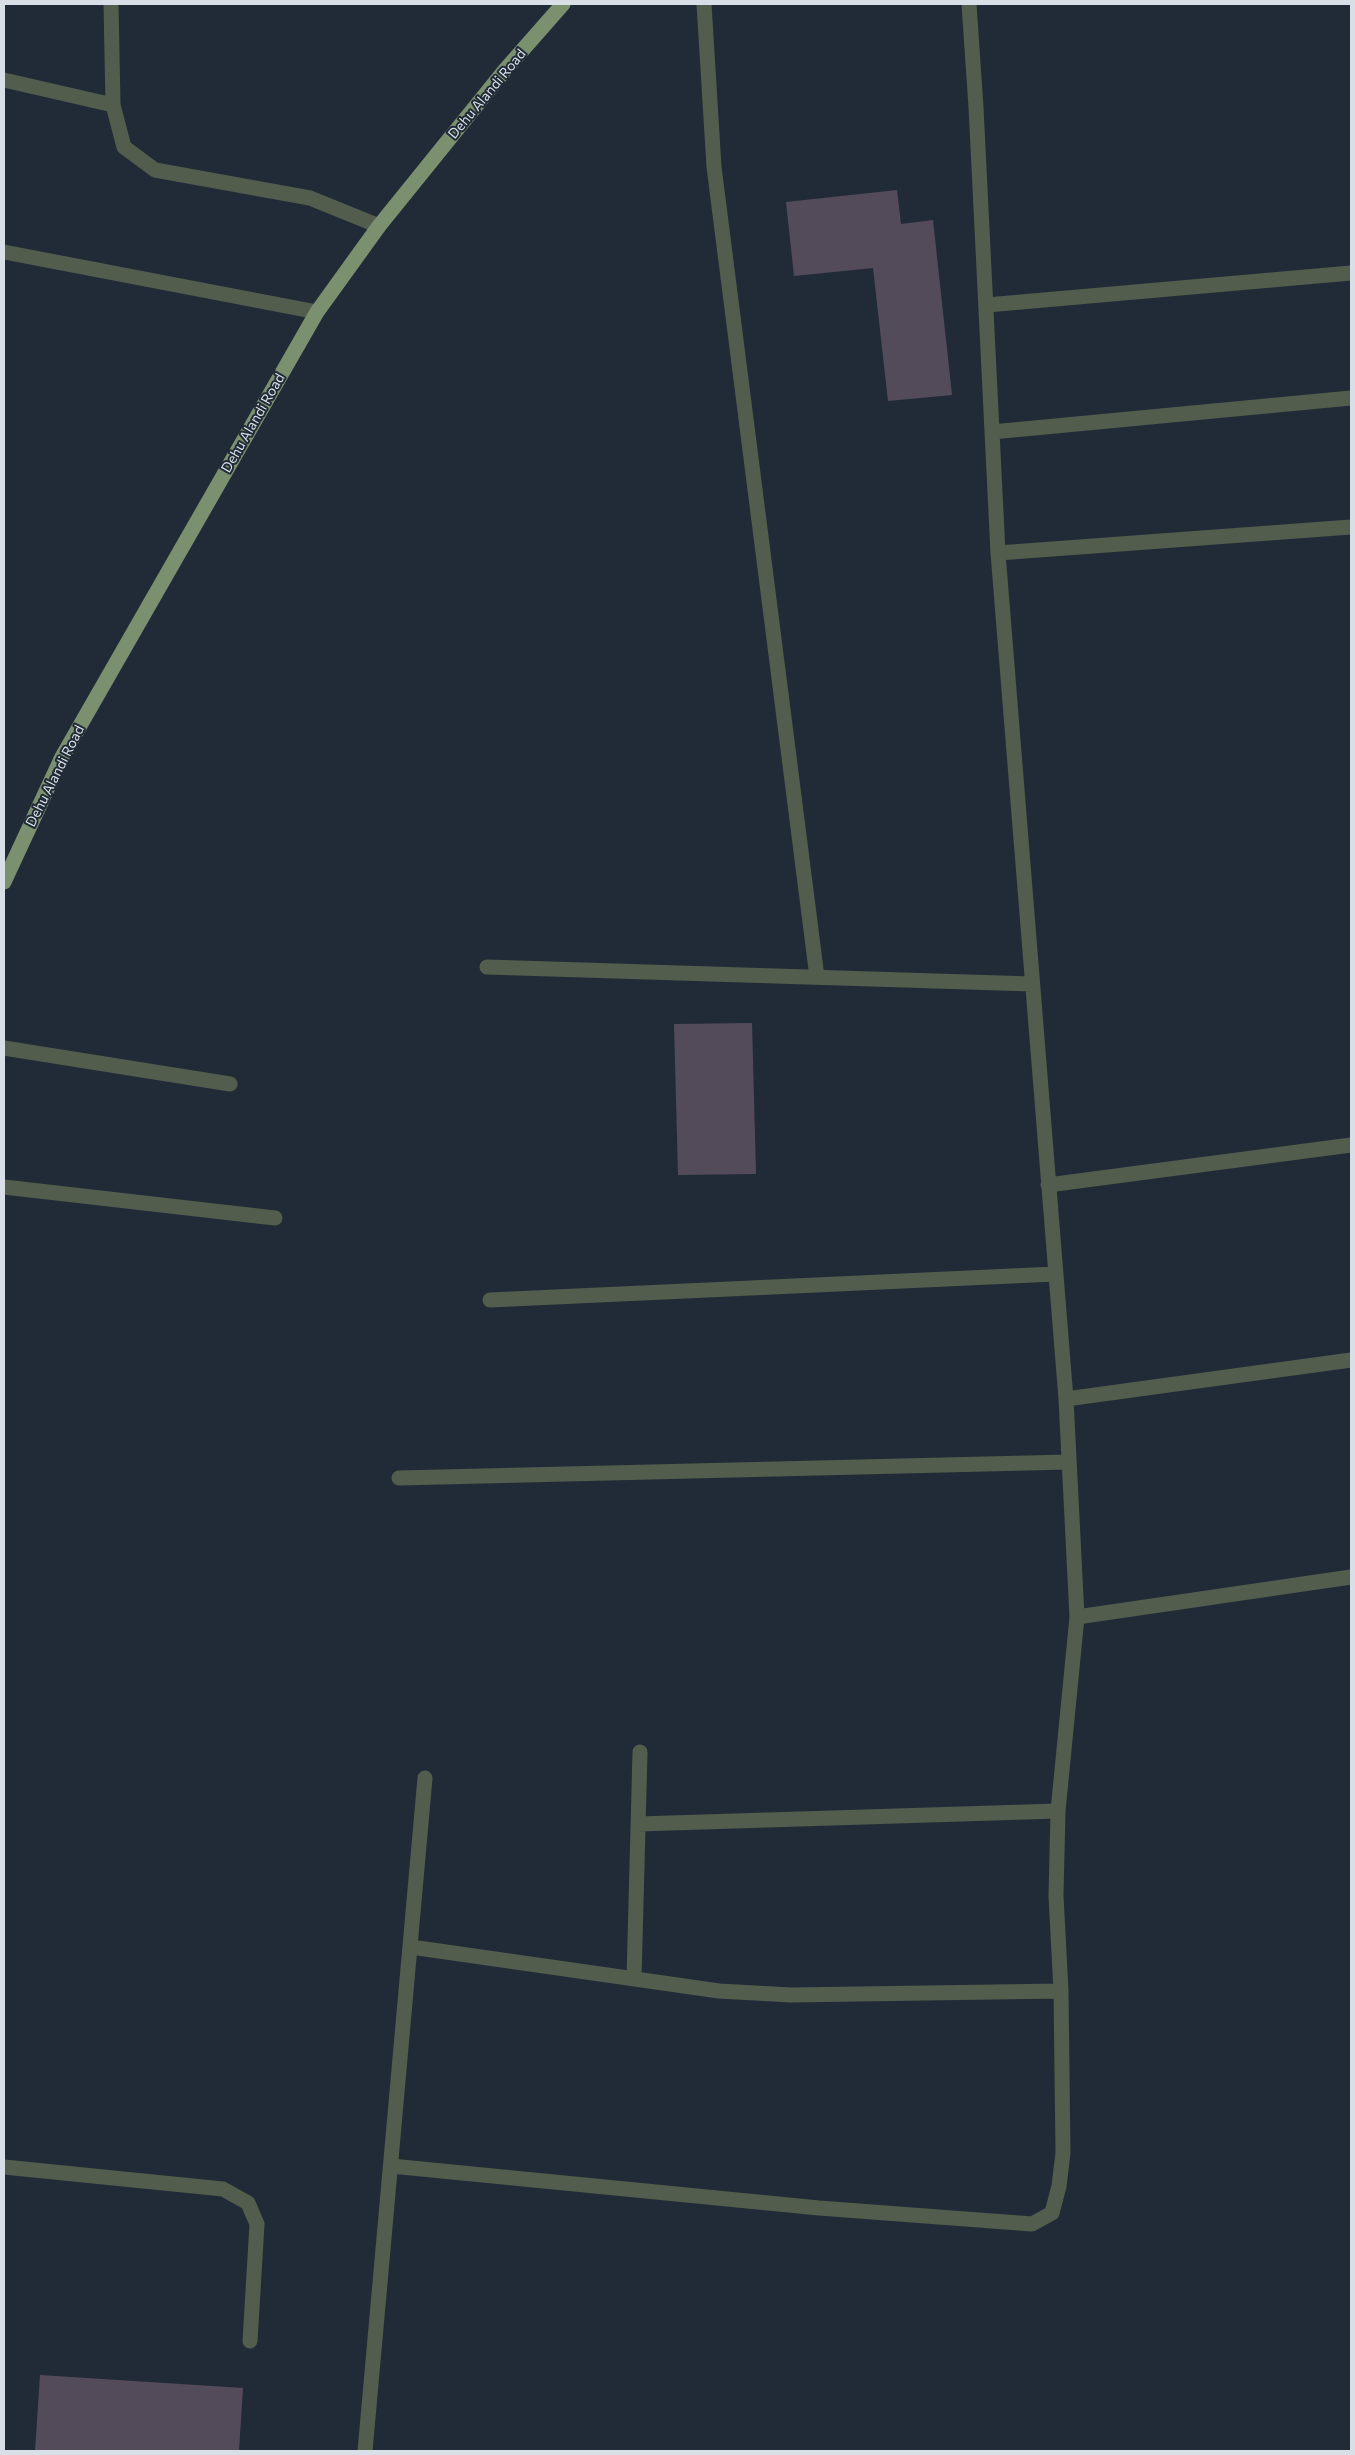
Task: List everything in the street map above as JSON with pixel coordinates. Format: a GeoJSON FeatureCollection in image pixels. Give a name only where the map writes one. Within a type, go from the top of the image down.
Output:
{"type":"FeatureCollection","features":[{"type":"Feature","properties":{"kind":"main road","name":"Dehu Alandi Road"},"geometry":{"type":"LineString","coordinates":[[4,882],[62,757],[317,312],[379,226],[505,70],[563,4]]}},
{"type":"Feature","properties":{"kind":"street"},"geometry":{"type":"LineString","coordinates":[[111,4],[113,105],[124,147],[155,170],[310,198],[379,226]]}},
{"type":"Feature","properties":{"kind":"street"},"geometry":{"type":"LineString","coordinates":[[704,4],[714,167],[817,976]]}},
{"type":"Feature","properties":{"kind":"street"},"geometry":{"type":"LineString","coordinates":[[391,2166],[819,2208],[1032,2224],[1052,2213],[1059,2186],[1063,2153],[1061,1991],[1056,1896],[1058,1812],[1077,1617],[1066,1399],[998,553],[987,306],[969,4]]}},
{"type":"Feature","properties":{"kind":"street"},"geometry":{"type":"LineString","coordinates":[[4,80],[113,105]]}},
{"type":"Feature","properties":{"kind":"street"},"geometry":{"type":"LineString","coordinates":[[4,252],[317,312]]}},
{"type":"Feature","properties":{"kind":"street"},"geometry":{"type":"LineString","coordinates":[[987,306],[1351,273]]}},
{"type":"Feature","properties":{"kind":"street"},"geometry":{"type":"LineString","coordinates":[[992,432],[1351,398]]}},
{"type":"Feature","properties":{"kind":"street"},"geometry":{"type":"LineString","coordinates":[[998,553],[1351,527]]}},
{"type":"Feature","properties":{"kind":"street"},"geometry":{"type":"LineString","coordinates":[[487,967],[1032,984]]}},
{"type":"Feature","properties":{"kind":"street"},"geometry":{"type":"LineString","coordinates":[[4,1048],[230,1084]]}},
{"type":"Feature","properties":{"kind":"street"},"geometry":{"type":"LineString","coordinates":[[1048,1185],[1351,1145]]}},
{"type":"Feature","properties":{"kind":"street"},"geometry":{"type":"LineString","coordinates":[[4,1187],[275,1218]]}},
{"type":"Feature","properties":{"kind":"street"},"geometry":{"type":"LineString","coordinates":[[490,1300],[1055,1274]]}},
{"type":"Feature","properties":{"kind":"street"},"geometry":{"type":"LineString","coordinates":[[1066,1399],[1351,1360]]}},
{"type":"Feature","properties":{"kind":"street"},"geometry":{"type":"LineString","coordinates":[[399,1478],[1069,1462]]}},
{"type":"Feature","properties":{"kind":"street"},"geometry":{"type":"LineString","coordinates":[[1077,1617],[1351,1577]]}},
{"type":"Feature","properties":{"kind":"street"},"geometry":{"type":"LineString","coordinates":[[634,1979],[640,1752]]}},
{"type":"Feature","properties":{"kind":"street"},"geometry":{"type":"LineString","coordinates":[[365,2451],[425,1778]]}},
{"type":"Feature","properties":{"kind":"street"},"geometry":{"type":"LineString","coordinates":[[638,1824],[1058,1812]]}},
{"type":"Feature","properties":{"kind":"street"},"geometry":{"type":"LineString","coordinates":[[411,1947],[719,1991],[791,1995],[1061,1991]]}},
{"type":"Feature","properties":{"kind":"street"},"geometry":{"type":"LineString","coordinates":[[4,2167],[224,2188],[248,2203],[257,2224],[250,2342]]}},
{"type":"Feature","properties":{"kind":"building"},"geometry":{"type":"Polygon","coordinates":[[[897,190],[901,224],[933,220],[952,395],[888,401],[873,268],[794,276],[786,202],[897,190]]]}},
{"type":"Feature","properties":{"kind":"building"},"geometry":{"type":"Polygon","coordinates":[[[752,1023],[756,1174],[678,1175],[674,1024],[752,1023]]]}},
{"type":"Feature","properties":{"kind":"building"},"geometry":{"type":"Polygon","coordinates":[[[40,2375],[243,2388],[239,2451],[35,2451],[40,2375]]]}}]}
